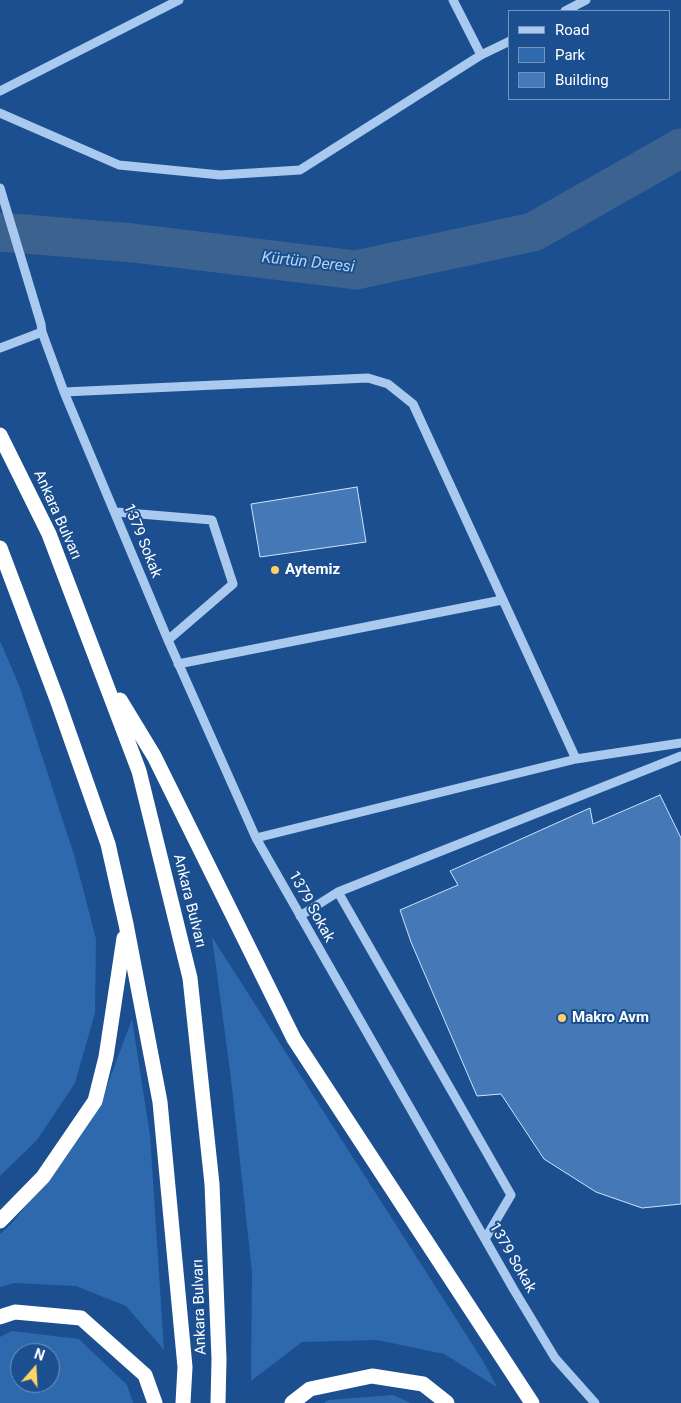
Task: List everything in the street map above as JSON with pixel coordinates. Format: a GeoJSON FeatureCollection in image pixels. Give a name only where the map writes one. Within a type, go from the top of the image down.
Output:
{"type":"FeatureCollection","features":[{"type":"Feature","properties":{"kind":"highway","name":"Ankara Bulvarı"},"geometry":{"type":"LineString","coordinates":[[0,435],[49,534],[139,771],[190,978],[212,1184],[220,1359],[218,1403]]}},
{"type":"Feature","properties":{"kind":"highway","name":"Ankara Bulvarı"},"geometry":{"type":"LineString","coordinates":[[0,548],[58,702],[108,844],[126,924],[160,1102],[185,1367],[184,1403]]}},
{"type":"Feature","properties":{"kind":"highway"},"geometry":{"type":"LineString","coordinates":[[100,668],[154,756],[294,1039],[532,1403]]}},
{"type":"Feature","properties":{"kind":"highway"},"geometry":{"type":"LineString","coordinates":[[0,1221],[42,1177],[95,1101],[106,1057],[126,924]]}},
{"type":"Feature","properties":{"kind":"highway"},"geometry":{"type":"LineString","coordinates":[[0,1317],[15,1312],[81,1318],[145,1375],[154,1403]]}},
{"type":"Feature","properties":{"kind":"highway"},"geometry":{"type":"LineString","coordinates":[[292,1403],[310,1389],[372,1376],[424,1384],[447,1403]]}},
{"type":"Feature","properties":{"kind":"street"},"geometry":{"type":"LineString","coordinates":[[0,91],[179,0]]}},
{"type":"Feature","properties":{"kind":"street"},"geometry":{"type":"LineString","coordinates":[[453,0],[481,55]]}},
{"type":"Feature","properties":{"kind":"street"},"geometry":{"type":"LineString","coordinates":[[567,10],[586,0]]}},
{"type":"Feature","properties":{"kind":"street"},"geometry":{"type":"LineString","coordinates":[[0,113],[119,165],[220,175],[300,170],[481,55],[508,42]]}},
{"type":"Feature","properties":{"kind":"street","name":"1379 Sokak"},"geometry":{"type":"LineString","coordinates":[[1,190],[42,328],[64,392],[116,512],[178,664],[256,838],[555,1358],[595,1403]]}},
{"type":"Feature","properties":{"kind":"street"},"geometry":{"type":"LineString","coordinates":[[0,348],[42,328]]}},
{"type":"Feature","properties":{"kind":"street"},"geometry":{"type":"LineString","coordinates":[[64,392],[368,378],[388,384],[412,404],[576,759]]}},
{"type":"Feature","properties":{"kind":"street"},"geometry":{"type":"LineString","coordinates":[[116,512],[212,520],[233,584],[168,640]]}},
{"type":"Feature","properties":{"kind":"street"},"geometry":{"type":"LineString","coordinates":[[178,664],[502,600]]}},
{"type":"Feature","properties":{"kind":"street"},"geometry":{"type":"LineString","coordinates":[[256,838],[576,759],[681,743]]}},
{"type":"Feature","properties":{"kind":"street"},"geometry":{"type":"LineString","coordinates":[[300,916],[338,892],[681,756]]}},
{"type":"Feature","properties":{"kind":"street"},"geometry":{"type":"LineString","coordinates":[[338,892],[511,1195],[485,1239]]}},
{"type":"Feature","properties":{"kind":"green space"},"geometry":{"type":"Polygon","coordinates":[[[0,641],[19,685],[75,858],[96,939],[95,1013],[75,1083],[37,1140],[0,1176],[0,641]]]}},
{"type":"Feature","properties":{"kind":"green space"},"geometry":{"type":"Polygon","coordinates":[[[212,937],[483,1361],[497,1387],[444,1354],[377,1340],[302,1342],[251,1381],[252,1272],[231,1079],[212,937]]]}},
{"type":"Feature","properties":{"kind":"green space"},"geometry":{"type":"Polygon","coordinates":[[[132,1019],[150,1135],[164,1350],[126,1306],[76,1286],[14,1283],[0,1287],[0,1234],[11,1224],[65,1158],[104,1094],[132,1019]]]}},
{"type":"Feature","properties":{"kind":"green space"},"geometry":{"type":"Polygon","coordinates":[[[12,1331],[79,1339],[127,1385],[133,1403],[0,1403],[0,1337],[12,1331]]]}},
{"type":"Feature","properties":{"kind":"green space"},"geometry":{"type":"Polygon","coordinates":[[[393,1395],[411,1403],[324,1403],[328,1400],[393,1395]]]}},
{"type":"Feature","properties":{"kind":"building"},"geometry":{"type":"Polygon","coordinates":[[[357,487],[366,542],[260,557],[251,504],[357,487]]]}},
{"type":"Feature","properties":{"kind":"building","name":"Makro Avm"},"geometry":{"type":"Polygon","coordinates":[[[660,795],[681,838],[681,1204],[642,1208],[596,1192],[544,1159],[501,1094],[477,1096],[411,942],[400,910],[458,885],[450,871],[590,808],[593,824],[660,795]]]}},
{"type":"Feature","properties":{"kind":"waterway","name":"Kürtün Deresi"},"geometry":{"type":"LineString","coordinates":[[0,232],[133,243],[356,270],[533,232],[681,148]]}},
{"type":"Feature","properties":{"kind":"place","name":"Aytemiz"},"geometry":{"type":"Point","coordinates":[275,570]}},
{"type":"Feature","properties":{"kind":"place","name":"Makro Avm"},"geometry":{"type":"Point","coordinates":[562,1018]}}]}
